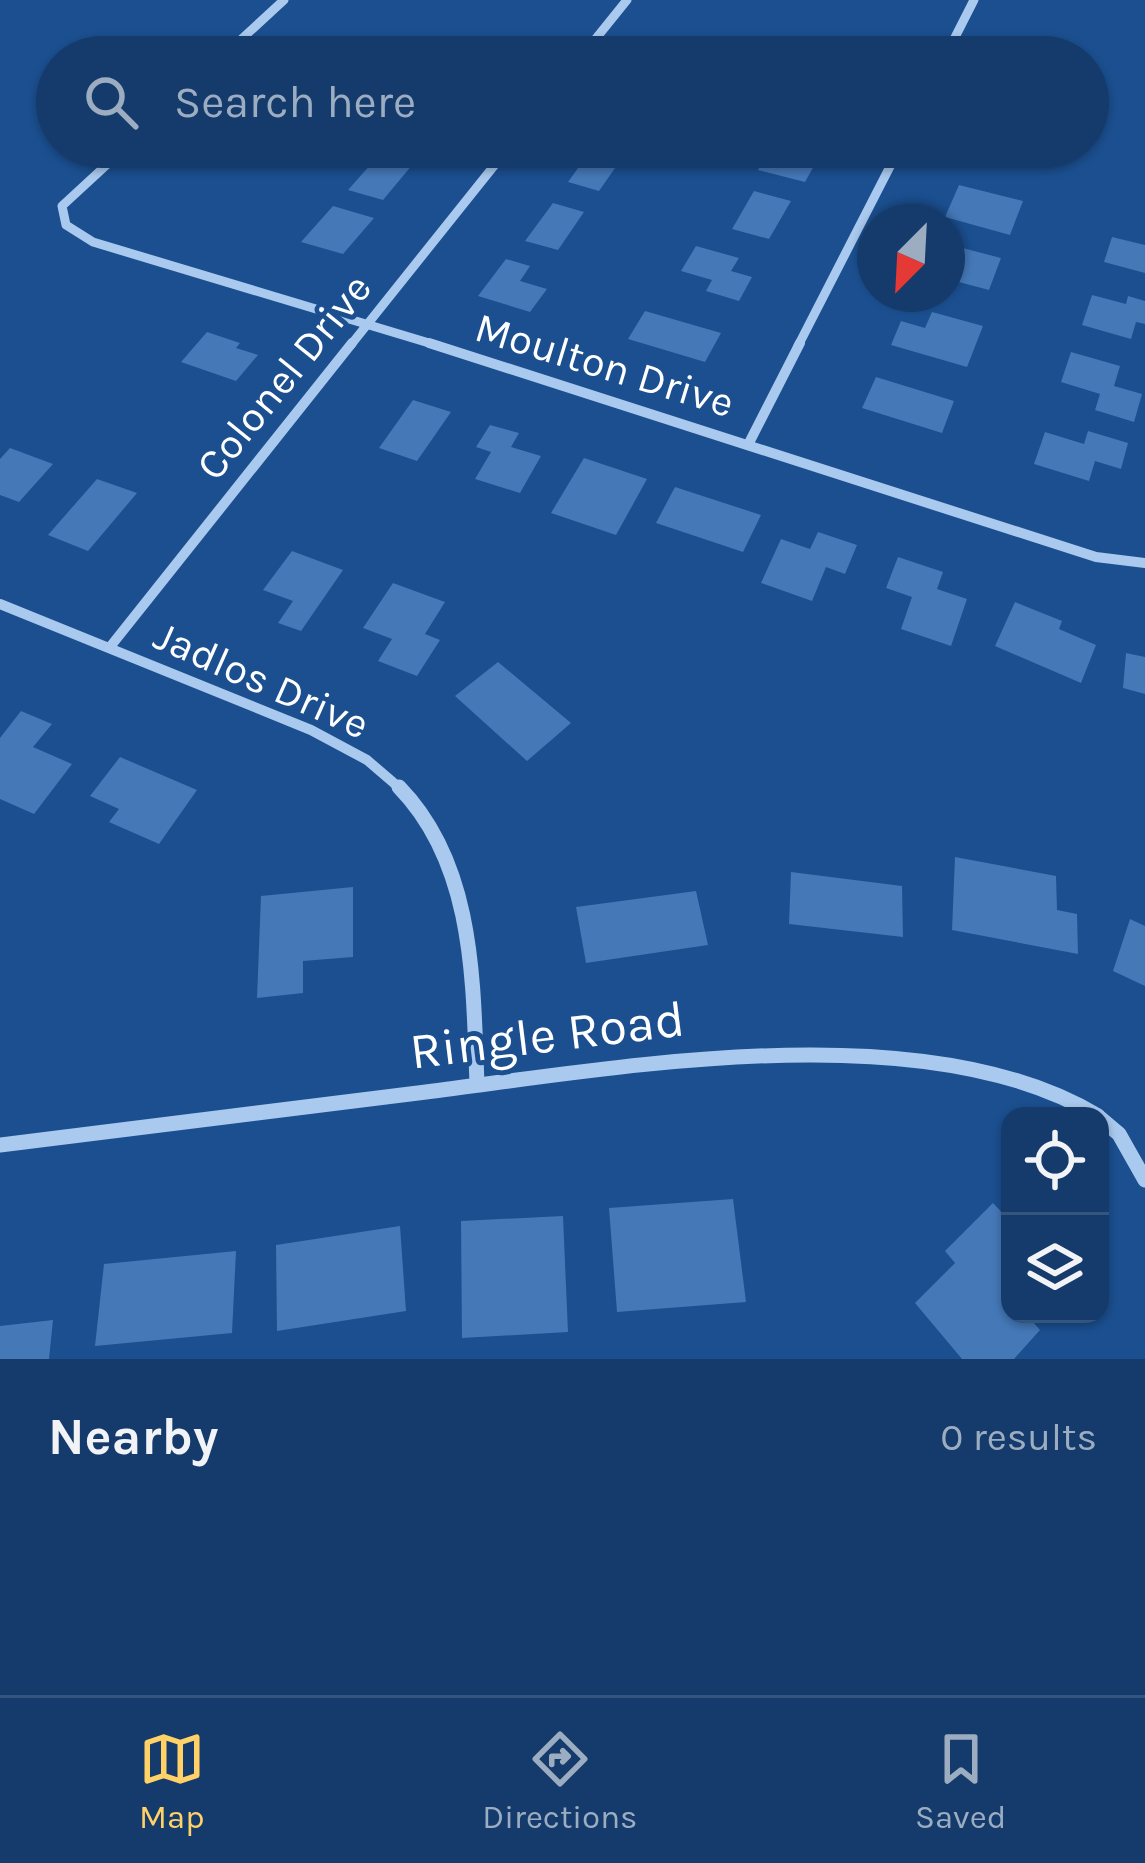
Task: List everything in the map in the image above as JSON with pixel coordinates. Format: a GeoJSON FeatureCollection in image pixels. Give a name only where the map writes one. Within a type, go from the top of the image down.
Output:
{"type":"FeatureCollection","features":[{"type":"Feature","properties":{"kind":"street"},"geometry":{"type":"LineString","coordinates":[[245,36],[284,0]]}},
{"type":"Feature","properties":{"kind":"street"},"geometry":{"type":"LineString","coordinates":[[598,36],[627,0]]}},
{"type":"Feature","properties":{"kind":"street"},"geometry":{"type":"LineString","coordinates":[[956,36],[974,0]]}},
{"type":"Feature","properties":{"kind":"street","name":"Moulton Drive"},"geometry":{"type":"LineString","coordinates":[[103,168],[62,206],[66,225],[93,242],[749,443],[1096,556],[1145,563]]}},
{"type":"Feature","properties":{"kind":"street","name":"Colonel Drive"},"geometry":{"type":"LineString","coordinates":[[110,647],[492,168]]}},
{"type":"Feature","properties":{"kind":"street"},"geometry":{"type":"LineString","coordinates":[[749,443],[889,168]]}},
{"type":"Feature","properties":{"kind":"street","name":"Jadlos Drive"},"geometry":{"type":"LineString","coordinates":[[0,604],[345,747],[405,792],[441,845],[462,908],[478,1084]]}},
{"type":"Feature","properties":{"kind":"street","name":"Ringle Road"},"geometry":{"type":"LineString","coordinates":[[0,1145],[735,1054],[830,1055],[1027,1083],[1082,1107]]}},
{"type":"Feature","properties":{"kind":"street","name":"Ringle Road"},"geometry":{"type":"LineString","coordinates":[[1109,1126],[1119,1134],[1145,1180]]}},
{"type":"Feature","properties":{"kind":"building"},"geometry":{"type":"Polygon","coordinates":[[[367,168],[410,168],[383,200],[348,190],[367,168]]]}},
{"type":"Feature","properties":{"kind":"building"},"geometry":{"type":"Polygon","coordinates":[[[578,168],[615,168],[599,191],[568,182],[578,168]]]}},
{"type":"Feature","properties":{"kind":"building"},"geometry":{"type":"Polygon","coordinates":[[[759,168],[813,168],[805,182],[759,168]]]}},
{"type":"Feature","properties":{"kind":"building"},"geometry":{"type":"Polygon","coordinates":[[[959,185],[1023,201],[1010,235],[965,223],[965,204],[951,204],[959,185]]]}},
{"type":"Feature","properties":{"kind":"building"},"geometry":{"type":"Polygon","coordinates":[[[754,191],[791,201],[769,239],[732,229],[754,191]]]}},
{"type":"Feature","properties":{"kind":"building"},"geometry":{"type":"Polygon","coordinates":[[[553,203],[584,212],[558,250],[525,241],[553,203]]]}},
{"type":"Feature","properties":{"kind":"building"},"geometry":{"type":"Polygon","coordinates":[[[333,206],[374,218],[343,254],[301,242],[333,206]]]}},
{"type":"Feature","properties":{"kind":"building"},"geometry":{"type":"Polygon","coordinates":[[[1112,237],[1145,245],[1145,273],[1104,262],[1112,237]]]}},
{"type":"Feature","properties":{"kind":"building"},"geometry":{"type":"Polygon","coordinates":[[[696,246],[739,258],[731,271],[752,277],[739,301],[706,291],[712,280],[681,271],[696,246]]]}},
{"type":"Feature","properties":{"kind":"building"},"geometry":{"type":"Polygon","coordinates":[[[965,249],[1001,258],[989,290],[965,284],[965,249]]]}},
{"type":"Feature","properties":{"kind":"building"},"geometry":{"type":"Polygon","coordinates":[[[506,259],[530,266],[520,281],[547,289],[530,312],[478,296],[506,259]]]}},
{"type":"Feature","properties":{"kind":"building"},"geometry":{"type":"Polygon","coordinates":[[[1092,295],[1126,304],[1128,296],[1145,301],[1145,324],[1136,322],[1131,339],[1082,325],[1092,295]]]}},
{"type":"Feature","properties":{"kind":"building"},"geometry":{"type":"Polygon","coordinates":[[[645,311],[721,333],[705,362],[628,339],[645,311]]]}},
{"type":"Feature","properties":{"kind":"building"},"geometry":{"type":"Polygon","coordinates":[[[932,312],[983,326],[967,367],[891,345],[901,321],[925,328],[932,312]]]}},
{"type":"Feature","properties":{"kind":"building"},"geometry":{"type":"Polygon","coordinates":[[[207,332],[258,355],[236,381],[181,362],[207,332]]]}},
{"type":"Feature","properties":{"kind":"building"},"geometry":{"type":"Polygon","coordinates":[[[1071,352],[1120,366],[1114,386],[1142,394],[1134,422],[1095,410],[1100,394],[1061,382],[1071,352]]]}},
{"type":"Feature","properties":{"kind":"building"},"geometry":{"type":"Polygon","coordinates":[[[876,377],[954,401],[942,433],[862,408],[876,377]]]}},
{"type":"Feature","properties":{"kind":"building"},"geometry":{"type":"Polygon","coordinates":[[[413,400],[451,412],[417,461],[379,448],[413,400]]]}},
{"type":"Feature","properties":{"kind":"building"},"geometry":{"type":"Polygon","coordinates":[[[490,425],[519,433],[511,447],[541,456],[520,493],[475,479],[491,452],[476,447],[490,425]]]}},
{"type":"Feature","properties":{"kind":"building"},"geometry":{"type":"Polygon","coordinates":[[[1088,431],[1128,443],[1121,469],[1095,461],[1089,481],[1034,464],[1045,432],[1084,444],[1088,431]]]}},
{"type":"Feature","properties":{"kind":"building"},"geometry":{"type":"Polygon","coordinates":[[[10,448],[53,464],[19,502],[0,495],[0,459],[10,448]]]}},
{"type":"Feature","properties":{"kind":"building"},"geometry":{"type":"Polygon","coordinates":[[[584,458],[647,479],[616,535],[551,513],[584,458]]]}},
{"type":"Feature","properties":{"kind":"building"},"geometry":{"type":"Polygon","coordinates":[[[97,479],[137,493],[88,551],[48,535],[97,479]]]}},
{"type":"Feature","properties":{"kind":"building"},"geometry":{"type":"Polygon","coordinates":[[[675,487],[761,515],[743,552],[656,523],[675,487]]]}},
{"type":"Feature","properties":{"kind":"building"},"geometry":{"type":"Polygon","coordinates":[[[818,532],[857,545],[845,574],[826,567],[812,601],[761,583],[781,539],[810,549],[818,532]]]}},
{"type":"Feature","properties":{"kind":"building"},"geometry":{"type":"Polygon","coordinates":[[[292,551],[343,570],[301,631],[278,623],[293,601],[263,590],[292,551]]]}},
{"type":"Feature","properties":{"kind":"building"},"geometry":{"type":"Polygon","coordinates":[[[898,557],[943,572],[937,589],[967,599],[951,646],[901,629],[912,597],[886,588],[898,557]]]}},
{"type":"Feature","properties":{"kind":"building"},"geometry":{"type":"Polygon","coordinates":[[[393,583],[445,602],[425,634],[440,640],[417,676],[378,661],[392,639],[363,628],[393,583]]]}},
{"type":"Feature","properties":{"kind":"building"},"geometry":{"type":"Polygon","coordinates":[[[1015,602],[1062,621],[1059,629],[1096,645],[1081,683],[995,646],[1015,602]]]}},
{"type":"Feature","properties":{"kind":"building"},"geometry":{"type":"Polygon","coordinates":[[[1126,653],[1145,657],[1145,694],[1123,688],[1126,653]]]}},
{"type":"Feature","properties":{"kind":"building"},"geometry":{"type":"Polygon","coordinates":[[[498,662],[571,723],[527,761],[455,696],[498,662]]]}},
{"type":"Feature","properties":{"kind":"building"},"geometry":{"type":"Polygon","coordinates":[[[21,711],[52,724],[33,747],[72,764],[34,814],[0,799],[0,738],[21,711]]]}},
{"type":"Feature","properties":{"kind":"building"},"geometry":{"type":"Polygon","coordinates":[[[120,757],[197,790],[159,844],[109,822],[119,809],[90,796],[120,757]]]}},
{"type":"Feature","properties":{"kind":"building"},"geometry":{"type":"Polygon","coordinates":[[[955,857],[1056,876],[1057,910],[1077,914],[1078,954],[952,930],[955,857]]]}},
{"type":"Feature","properties":{"kind":"building"},"geometry":{"type":"Polygon","coordinates":[[[791,872],[902,886],[903,937],[789,924],[791,872]]]}},
{"type":"Feature","properties":{"kind":"building"},"geometry":{"type":"Polygon","coordinates":[[[353,887],[353,957],[303,961],[303,993],[257,998],[261,896],[353,887]]]}},
{"type":"Feature","properties":{"kind":"building"},"geometry":{"type":"Polygon","coordinates":[[[696,891],[708,945],[586,963],[576,907],[696,891]]]}},
{"type":"Feature","properties":{"kind":"building"},"geometry":{"type":"Polygon","coordinates":[[[1130,919],[1145,926],[1145,986],[1113,971],[1130,919]]]}},
{"type":"Feature","properties":{"kind":"building"},"geometry":{"type":"Polygon","coordinates":[[[733,1199],[746,1302],[617,1312],[609,1208],[733,1199]]]}},
{"type":"Feature","properties":{"kind":"building"},"geometry":{"type":"Polygon","coordinates":[[[993,1203],[1001,1211],[1001,1323],[1034,1323],[1040,1330],[1014,1359],[962,1359],[915,1303],[955,1263],[945,1251],[993,1203]]]}},
{"type":"Feature","properties":{"kind":"building"},"geometry":{"type":"Polygon","coordinates":[[[563,1216],[568,1332],[462,1338],[461,1221],[563,1216]]]}},
{"type":"Feature","properties":{"kind":"building"},"geometry":{"type":"Polygon","coordinates":[[[400,1226],[406,1311],[277,1331],[276,1245],[400,1226]]]}},
{"type":"Feature","properties":{"kind":"building"},"geometry":{"type":"Polygon","coordinates":[[[236,1251],[232,1333],[95,1346],[104,1264],[236,1251]]]}},
{"type":"Feature","properties":{"kind":"building"},"geometry":{"type":"Polygon","coordinates":[[[53,1320],[49,1359],[0,1359],[0,1326],[53,1320]]]}}]}
